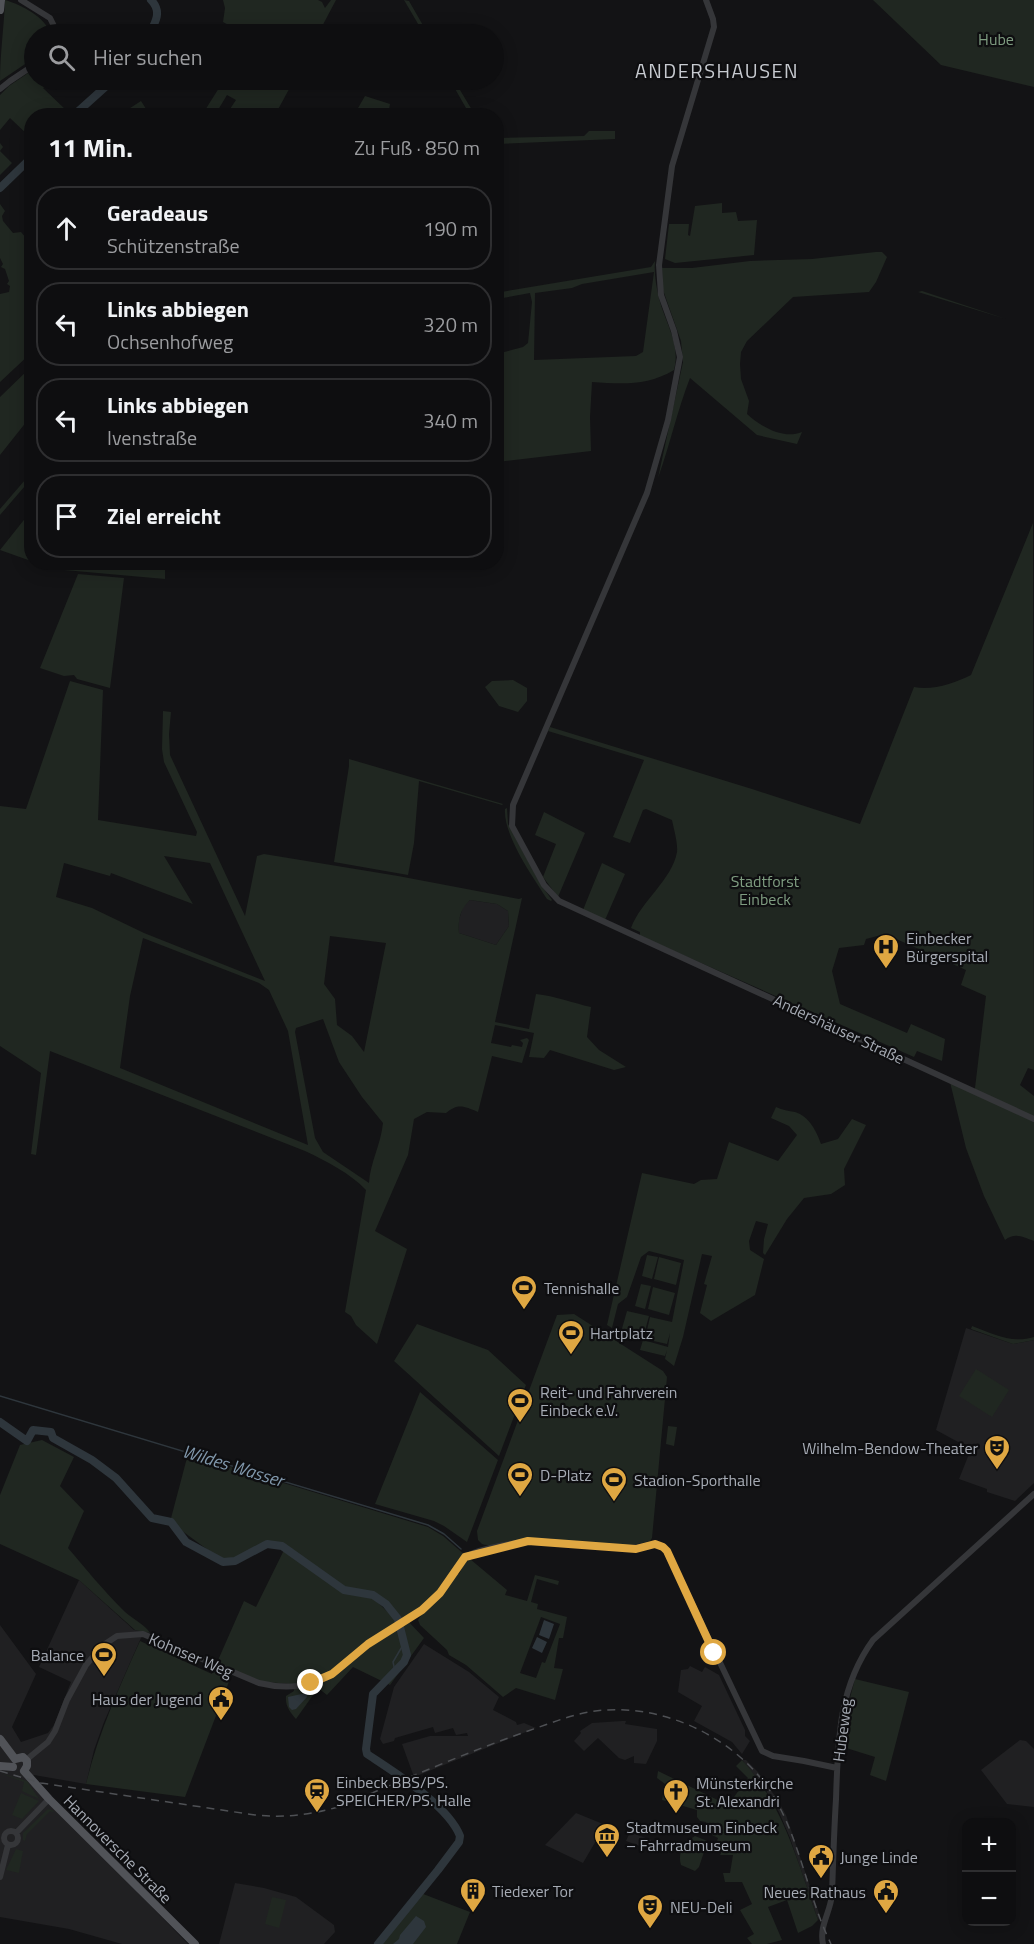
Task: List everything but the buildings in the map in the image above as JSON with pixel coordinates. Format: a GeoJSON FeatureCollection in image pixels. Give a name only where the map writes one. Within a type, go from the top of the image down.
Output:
{"type":"FeatureCollection","features":[{"type":"Feature","properties":{"kind":"main road"},"geometry":{"type":"LineString","coordinates":[[0,1739],[14,1763],[18,1772],[24,1771],[27,1767],[26,1760],[20,1757],[14,1763],[0,1766]]}},
{"type":"Feature","properties":{"kind":"main road","name":"Hannoversche Straße"},"geometry":{"type":"LineString","coordinates":[[24,1771],[49,1799],[195,1944]]}},
{"type":"Feature","properties":{"kind":"street"},"geometry":{"type":"LineString","coordinates":[[21,0],[50,18],[53,24]]}},
{"type":"Feature","properties":{"kind":"street","name":"Andershäuser Straße"},"geometry":{"type":"LineString","coordinates":[[706,0],[714,27],[681,129],[672,166],[659,265],[661,295],[681,357],[668,420],[646,493],[513,805],[512,826],[544,885],[556,899],[1034,1119]]}},
{"type":"Feature","properties":{"kind":"street"},"geometry":{"type":"LineString","coordinates":[[0,89],[24,72]]}},
{"type":"Feature","properties":{"kind":"street","name":"Hubeweg"},"geometry":{"type":"LineString","coordinates":[[823,1944],[822,1926],[832,1895],[837,1768],[842,1713],[855,1669],[873,1640],[1034,1494]]}},
{"type":"Feature","properties":{"kind":"street","name":"Kohnser Weg"},"geometry":{"type":"LineString","coordinates":[[26,1760],[48,1742],[56,1731],[67,1700],[86,1665],[102,1646],[117,1636],[143,1634],[249,1680],[276,1687],[297,1686],[327,1677],[368,1644],[404,1623],[432,1602],[461,1561],[471,1554],[528,1541],[636,1549],[650,1545],[663,1547],[667,1551],[762,1751],[773,1756],[837,1768]]}},
{"type":"Feature","properties":{"kind":"street"},"geometry":{"type":"LineString","coordinates":[[16,1833],[49,1799]]}},
{"type":"Feature","properties":{"kind":"street"},"geometry":{"type":"LineString","coordinates":[[8,1845],[4,1842],[4,1835],[10,1831],[16,1833]]}},
{"type":"Feature","properties":{"kind":"street"},"geometry":{"type":"LineString","coordinates":[[8,1845],[17,1842],[16,1833]]}},
{"type":"Feature","properties":{"kind":"street"},"geometry":{"type":"LineString","coordinates":[[0,1878],[8,1845]]}},
{"type":"Feature","properties":{"kind":"shaded area"},"geometry":{"type":"Polygon","coordinates":[[[470,900],[497,904],[508,911],[509,926],[496,945],[459,933],[459,920],[463,906],[470,900]]]}},
{"type":"Feature","properties":{"kind":"shaded area"},"geometry":{"type":"Polygon","coordinates":[[[966,1328],[1013,1344],[1034,1340],[1034,1483],[1015,1501],[987,1492],[987,1489],[959,1479],[971,1449],[936,1430],[966,1328]]]}},
{"type":"Feature","properties":{"kind":"shaded area"},"geometry":{"type":"Polygon","coordinates":[[[79,1580],[134,1630],[144,1631],[104,1722],[86,1784],[34,1775],[28,1780],[188,1944],[122,1944],[69,1929],[0,1917],[0,1625],[36,1674],[12,1727],[21,1742],[48,1733],[54,1725],[71,1682],[39,1667],[79,1580]]]}},
{"type":"Feature","properties":{"kind":"shaded area"},"geometry":{"type":"Polygon","coordinates":[[[544,1620],[554,1624],[549,1639],[539,1635],[544,1620]]]}},
{"type":"Feature","properties":{"kind":"shaded area"},"geometry":{"type":"Polygon","coordinates":[[[537,1637],[547,1642],[542,1653],[532,1648],[537,1637]]]}},
{"type":"Feature","properties":{"kind":"shaded area"},"geometry":{"type":"Polygon","coordinates":[[[424,1644],[469,1672],[499,1697],[493,1710],[516,1722],[517,1725],[524,1723],[536,1728],[414,1777],[402,1744],[430,1736],[468,1736],[467,1733],[456,1735],[453,1728],[435,1733],[433,1727],[395,1738],[394,1741],[383,1744],[380,1739],[394,1687],[424,1644]]]}},
{"type":"Feature","properties":{"kind":"shaded area"},"geometry":{"type":"Polygon","coordinates":[[[690,1666],[702,1672],[705,1667],[719,1675],[745,1730],[745,1736],[750,1741],[742,1754],[732,1742],[694,1721],[702,1706],[678,1692],[681,1670],[688,1669],[690,1666]]]}},
{"type":"Feature","properties":{"kind":"shaded area"},"geometry":{"type":"Polygon","coordinates":[[[306,1693],[307,1697],[296,1709],[292,1710],[289,1707],[288,1697],[306,1693]]]}},
{"type":"Feature","properties":{"kind":"shaded area"},"geometry":{"type":"Polygon","coordinates":[[[626,1721],[625,1724],[657,1729],[657,1741],[646,1764],[634,1763],[634,1756],[625,1760],[619,1758],[598,1738],[584,1751],[574,1741],[581,1733],[580,1731],[592,1723],[626,1721]]]}},
{"type":"Feature","properties":{"kind":"shaded area"},"geometry":{"type":"Polygon","coordinates":[[[1020,1740],[1026,1741],[1034,1749],[1034,1807],[1007,1804],[981,1770],[1020,1740]]]}},
{"type":"Feature","properties":{"kind":"shaded area"},"geometry":{"type":"Polygon","coordinates":[[[742,1760],[746,1760],[758,1772],[786,1815],[820,1916],[818,1920],[779,1812],[765,1789],[742,1760]]]}},
{"type":"Feature","properties":{"kind":"shaded area"},"geometry":{"type":"Polygon","coordinates":[[[576,1813],[608,1826],[604,1836],[610,1839],[608,1844],[597,1839],[583,1863],[545,1845],[576,1813]]]}},
{"type":"Feature","properties":{"kind":"shaded area"},"geometry":{"type":"Polygon","coordinates":[[[630,1832],[651,1840],[648,1849],[626,1841],[630,1832]]]}},
{"type":"Feature","properties":{"kind":"shaded area"},"geometry":{"type":"Polygon","coordinates":[[[235,1883],[296,1897],[334,1925],[335,1932],[324,1944],[219,1944],[235,1883]]]}},
{"type":"Feature","properties":{"kind":"shaded area"},"geometry":{"type":"Polygon","coordinates":[[[416,1916],[424,1921],[426,1927],[413,1944],[393,1944],[399,1939],[416,1916]]]}},
{"type":"Feature","properties":{"kind":"green space"},"geometry":{"type":"Polygon","coordinates":[[[5,0],[32,12],[45,24],[24,24],[24,65],[0,81],[5,0]]]}},
{"type":"Feature","properties":{"kind":"green space"},"geometry":{"type":"Polygon","coordinates":[[[223,0],[318,0],[325,8],[331,0],[336,0],[323,24],[227,24],[223,22],[225,8],[223,0]]]}},
{"type":"Feature","properties":{"kind":"green space"},"geometry":{"type":"Polygon","coordinates":[[[404,0],[409,1],[422,24],[418,24],[404,0]]]}},
{"type":"Feature","properties":{"kind":"green space","name":"Hube"},"geometry":{"type":"Polygon","coordinates":[[[873,0],[1034,0],[1034,87],[941,65],[873,0]]]}},
{"type":"Feature","properties":{"kind":"green space"},"geometry":{"type":"Polygon","coordinates":[[[24,76],[24,90],[45,90],[64,108],[24,108],[24,131],[10,118],[0,130],[0,95],[24,76]]]}},
{"type":"Feature","properties":{"kind":"green space"},"geometry":{"type":"Polygon","coordinates":[[[218,90],[289,90],[279,108],[231,108],[236,100],[227,95],[219,108],[206,108],[218,90]]]}},
{"type":"Feature","properties":{"kind":"green space"},"geometry":{"type":"Polygon","coordinates":[[[456,90],[460,90],[471,108],[466,108],[456,90]]]}},
{"type":"Feature","properties":{"kind":"green space"},"geometry":{"type":"Polygon","coordinates":[[[365,96],[390,104],[389,108],[358,108],[365,96]]]}},
{"type":"Feature","properties":{"kind":"green space"},"geometry":{"type":"Polygon","coordinates":[[[141,101],[146,108],[130,108],[141,101]]]}},
{"type":"Feature","properties":{"kind":"green space"},"geometry":{"type":"Polygon","coordinates":[[[589,131],[615,131],[615,139],[504,144],[504,138],[584,136],[589,131]]]}},
{"type":"Feature","properties":{"kind":"green space"},"geometry":{"type":"Polygon","coordinates":[[[0,151],[12,163],[0,175],[0,151]]]}},
{"type":"Feature","properties":{"kind":"green space"},"geometry":{"type":"Polygon","coordinates":[[[722,203],[722,213],[736,212],[738,221],[757,220],[754,255],[675,263],[665,259],[669,224],[689,224],[688,235],[690,236],[695,206],[722,203]]]}},
{"type":"Feature","properties":{"kind":"green space"},"geometry":{"type":"Polygon","coordinates":[[[0,204],[5,211],[2,216],[3,221],[13,233],[21,232],[24,236],[24,360],[0,382],[0,294],[9,292],[10,286],[7,284],[9,281],[5,269],[1,267],[3,264],[0,258],[0,204]]]}},
{"type":"Feature","properties":{"kind":"green space"},"geometry":{"type":"Polygon","coordinates":[[[882,252],[887,257],[869,292],[793,297],[747,341],[741,352],[741,379],[749,401],[747,414],[758,423],[780,433],[802,432],[797,444],[757,435],[690,378],[658,478],[683,362],[681,341],[663,290],[662,268],[692,268],[750,261],[812,259],[882,252]]]}},
{"type":"Feature","properties":{"kind":"green space"},"geometry":{"type":"Polygon","coordinates":[[[655,261],[658,293],[674,342],[676,360],[674,370],[654,379],[624,383],[592,382],[591,451],[504,461],[504,352],[523,347],[528,343],[532,302],[530,293],[504,298],[504,292],[651,267],[655,261]],[[654,272],[535,293],[534,360],[636,356],[643,352],[654,272]]]}},
{"type":"Feature","properties":{"kind":"green space"},"geometry":{"type":"Polygon","coordinates":[[[922,291],[1006,319],[918,292],[922,291]]]}},
{"type":"Feature","properties":{"kind":"green space"},"geometry":{"type":"Polygon","coordinates":[[[24,374],[24,425],[0,455],[0,397],[24,374]]]}},
{"type":"Feature","properties":{"kind":"green space"},"geometry":{"type":"Polygon","coordinates":[[[24,481],[24,487],[0,515],[0,509],[24,481]]]}},
{"type":"Feature","properties":{"kind":"green space"},"geometry":{"type":"Polygon","coordinates":[[[24,520],[24,559],[0,550],[24,520]]]}},
{"type":"Feature","properties":{"kind":"green space","name":"Stadtforst Einbeck"},"geometry":{"type":"Polygon","coordinates":[[[1033,523],[1034,1070],[1028,1068],[1020,1085],[1034,1096],[1034,1241],[1016,1236],[1005,1240],[984,1196],[966,1148],[950,1082],[972,1093],[975,1088],[986,996],[961,985],[966,970],[885,934],[866,939],[864,945],[839,948],[832,971],[840,1004],[907,1033],[911,1024],[945,1039],[942,1061],[917,1051],[914,1057],[640,936],[640,932],[631,928],[669,872],[677,852],[672,820],[646,809],[643,810],[630,843],[613,837],[644,760],[548,731],[550,727],[860,824],[914,687],[943,686],[971,675],[1033,523]]]}},
{"type":"Feature","properties":{"kind":"green space"},"geometry":{"type":"Polygon","coordinates":[[[64,570],[165,570],[165,579],[64,570]]]}},
{"type":"Feature","properties":{"kind":"green space"},"geometry":{"type":"Polygon","coordinates":[[[78,574],[124,578],[110,688],[77,679],[74,675],[64,676],[40,668],[78,574]]]}},
{"type":"Feature","properties":{"kind":"green space"},"geometry":{"type":"Polygon","coordinates":[[[513,680],[527,688],[527,701],[518,712],[499,706],[485,687],[492,681],[513,680]]]}},
{"type":"Feature","properties":{"kind":"green space"},"geometry":{"type":"Polygon","coordinates":[[[70,681],[103,690],[98,820],[196,836],[197,832],[164,762],[163,711],[171,712],[170,755],[245,916],[257,856],[264,854],[522,898],[495,1022],[529,1029],[536,994],[591,1007],[587,1037],[599,1050],[626,1067],[614,1070],[550,1050],[544,1058],[529,1057],[534,1033],[495,1025],[491,1043],[522,1047],[523,1043],[520,1040],[527,1038],[529,1040],[522,1063],[492,1056],[478,1112],[458,1107],[446,1113],[427,1112],[414,1119],[408,1155],[375,1231],[407,1249],[377,1344],[345,1312],[366,1190],[353,1178],[329,1163],[305,1151],[50,1051],[36,1155],[31,1154],[41,1073],[0,1046],[0,806],[26,809],[70,681]],[[164,856],[193,904],[111,873],[110,876],[64,863],[56,897],[92,908],[144,933],[265,981],[210,863],[164,856]],[[470,900],[460,915],[459,933],[496,945],[509,926],[508,911],[497,904],[470,900]],[[330,936],[324,984],[335,999],[337,1025],[352,1036],[364,1052],[386,943],[330,936]],[[143,938],[130,996],[120,1068],[308,1145],[288,1031],[269,990],[259,983],[143,938]],[[323,1019],[296,1028],[315,1138],[323,1152],[369,1183],[383,1123],[362,1097],[339,1062],[323,1019]]]}},
{"type":"Feature","properties":{"kind":"green space"},"geometry":{"type":"Polygon","coordinates":[[[349,759],[503,804],[419,781],[414,843],[408,875],[334,862],[349,759]]]}},
{"type":"Feature","properties":{"kind":"green space"},"geometry":{"type":"Polygon","coordinates":[[[507,808],[508,824],[551,901],[547,899],[520,856],[509,831],[505,809],[507,808]]]}},
{"type":"Feature","properties":{"kind":"green space"},"geometry":{"type":"Polygon","coordinates":[[[544,812],[585,833],[558,897],[543,877],[556,844],[535,835],[544,812]]]}},
{"type":"Feature","properties":{"kind":"green space"},"geometry":{"type":"Polygon","coordinates":[[[602,863],[625,874],[605,920],[583,910],[602,863]]]}},
{"type":"Feature","properties":{"kind":"green space"},"geometry":{"type":"Polygon","coordinates":[[[776,1107],[804,1117],[815,1130],[821,1144],[838,1139],[852,1119],[866,1125],[844,1169],[845,1185],[831,1194],[804,1198],[787,1219],[765,1255],[763,1253],[764,1239],[768,1224],[756,1221],[749,1241],[750,1250],[764,1259],[755,1295],[711,1321],[700,1313],[707,1285],[704,1284],[712,1256],[702,1254],[674,1366],[665,1359],[667,1350],[665,1356],[640,1350],[643,1340],[668,1347],[670,1333],[667,1344],[645,1339],[650,1317],[672,1322],[684,1260],[649,1251],[641,1257],[627,1297],[618,1304],[612,1328],[607,1325],[642,1173],[694,1184],[701,1180],[717,1179],[729,1142],[778,1161],[797,1135],[789,1126],[771,1118],[776,1107]]]}},
{"type":"Feature","properties":{"kind":"green space"},"geometry":{"type":"Polygon","coordinates":[[[647,1255],[658,1257],[652,1279],[642,1276],[647,1255]]]}},
{"type":"Feature","properties":{"kind":"green space"},"geometry":{"type":"Polygon","coordinates":[[[659,1257],[681,1263],[676,1285],[654,1279],[659,1257]]]}},
{"type":"Feature","properties":{"kind":"green space"},"geometry":{"type":"Polygon","coordinates":[[[641,1284],[651,1286],[645,1309],[635,1306],[641,1284]]]}},
{"type":"Feature","properties":{"kind":"green space"},"geometry":{"type":"Polygon","coordinates":[[[653,1287],[675,1293],[669,1315],[648,1309],[653,1287]]]}},
{"type":"Feature","properties":{"kind":"green space"},"geometry":{"type":"Polygon","coordinates":[[[627,1311],[649,1316],[643,1338],[621,1332],[627,1311]]]}},
{"type":"Feature","properties":{"kind":"green space"},"geometry":{"type":"Polygon","coordinates":[[[574,1314],[663,1371],[667,1377],[652,1538],[650,1541],[622,1545],[547,1538],[533,1538],[495,1545],[482,1544],[478,1540],[477,1531],[557,1315],[574,1314]]]}},
{"type":"Feature","properties":{"kind":"green space"},"geometry":{"type":"Polygon","coordinates":[[[417,1324],[488,1350],[526,1385],[499,1456],[394,1361],[417,1324]]]}},
{"type":"Feature","properties":{"kind":"green space"},"geometry":{"type":"Polygon","coordinates":[[[972,1326],[1010,1339],[1034,1337],[1034,1340],[1013,1344],[971,1329],[972,1326]]]}},
{"type":"Feature","properties":{"kind":"green space"},"geometry":{"type":"Polygon","coordinates":[[[976,1369],[1009,1390],[992,1417],[959,1396],[976,1369]]]}},
{"type":"Feature","properties":{"kind":"green space"},"geometry":{"type":"Polygon","coordinates":[[[420,1392],[498,1460],[467,1542],[434,1521],[375,1504],[420,1392]]]}},
{"type":"Feature","properties":{"kind":"green space"},"geometry":{"type":"Polygon","coordinates":[[[668,1426],[677,1427],[674,1446],[666,1444],[668,1426]]]}},
{"type":"Feature","properties":{"kind":"green space"},"geometry":{"type":"Polygon","coordinates":[[[42,1440],[74,1457],[60,1486],[84,1511],[68,1548],[115,1602],[150,1633],[135,1630],[79,1580],[0,1544],[0,1495],[20,1445],[42,1440]]]}},
{"type":"Feature","properties":{"kind":"green space"},"geometry":{"type":"Polygon","coordinates":[[[188,1454],[428,1527],[443,1536],[465,1555],[430,1602],[407,1620],[424,1638],[390,1685],[353,1667],[327,1695],[318,1688],[296,1719],[286,1703],[286,1696],[294,1691],[293,1684],[263,1682],[233,1671],[185,1797],[86,1784],[103,1729],[140,1641],[212,1674],[244,1601],[256,1607],[284,1550],[344,1592],[372,1597],[396,1620],[397,1624],[400,1623],[399,1618],[373,1594],[345,1588],[282,1544],[266,1543],[235,1559],[223,1561],[170,1522],[188,1454]]]}},
{"type":"Feature","properties":{"kind":"green space"},"geometry":{"type":"Polygon","coordinates":[[[470,1559],[507,1590],[505,1595],[527,1601],[535,1575],[559,1581],[558,1585],[537,1579],[531,1602],[538,1604],[537,1609],[567,1617],[563,1638],[559,1638],[554,1668],[563,1669],[555,1700],[516,1688],[503,1697],[466,1665],[449,1655],[447,1650],[420,1625],[418,1620],[422,1614],[455,1574],[459,1574],[465,1562],[470,1559]],[[541,1617],[520,1673],[536,1678],[542,1662],[545,1663],[560,1624],[541,1617]]]}},
{"type":"Feature","properties":{"kind":"green space"},"geometry":{"type":"Polygon","coordinates":[[[855,1679],[909,1692],[886,1781],[870,1775],[875,1757],[843,1747],[846,1713],[855,1679]]]}},
{"type":"Feature","properties":{"kind":"green space"},"geometry":{"type":"Polygon","coordinates":[[[742,1760],[769,1796],[779,1816],[796,1856],[818,1920],[798,1933],[787,1900],[768,1907],[782,1940],[767,1944],[752,1944],[747,1938],[754,1934],[740,1910],[752,1904],[742,1882],[725,1882],[723,1873],[730,1873],[733,1855],[720,1855],[725,1845],[717,1841],[718,1838],[702,1830],[706,1822],[700,1821],[697,1817],[697,1810],[662,1800],[665,1784],[657,1778],[658,1771],[728,1805],[748,1778],[736,1766],[742,1760]]]}},
{"type":"Feature","properties":{"kind":"green space"},"geometry":{"type":"Polygon","coordinates":[[[0,1773],[27,1781],[39,1799],[22,1791],[24,1782],[0,1773]]]}},
{"type":"Feature","properties":{"kind":"green space"},"geometry":{"type":"Polygon","coordinates":[[[21,1793],[39,1801],[22,1819],[12,1815],[21,1793]]]}},
{"type":"Feature","properties":{"kind":"green space"},"geometry":{"type":"Polygon","coordinates":[[[48,1809],[54,1811],[50,1811],[27,1834],[25,1841],[23,1840],[23,1833],[48,1809]]]}},
{"type":"Feature","properties":{"kind":"green space"},"geometry":{"type":"Polygon","coordinates":[[[695,1836],[715,1844],[704,1852],[699,1867],[695,1871],[681,1865],[680,1856],[688,1841],[695,1836]]]}},
{"type":"Feature","properties":{"kind":"green space"},"geometry":{"type":"Polygon","coordinates":[[[16,1849],[23,1851],[19,1873],[6,1870],[16,1849]]]}},
{"type":"Feature","properties":{"kind":"green space"},"geometry":{"type":"Polygon","coordinates":[[[418,1892],[470,1912],[457,1944],[375,1944],[418,1892]]]}},
{"type":"Feature","properties":{"kind":"green space"},"geometry":{"type":"Polygon","coordinates":[[[272,1897],[286,1900],[279,1928],[265,1924],[272,1897]]]}},
{"type":"Feature","properties":{"kind":"waterway"},"geometry":{"type":"LineString","coordinates":[[151,0],[157,12],[154,24]]}},
{"type":"Feature","properties":{"kind":"waterway"},"geometry":{"type":"LineString","coordinates":[[82,108],[102,90]]}},
{"type":"Feature","properties":{"kind":"waterway"},"geometry":{"type":"LineString","coordinates":[[0,188],[24,165]]}},
{"type":"Feature","properties":{"kind":"waterway","name":"Wildes Wasser"},"geometry":{"type":"LineString","coordinates":[[0,1396],[428,1525],[444,1534],[461,1549]]}},
{"type":"Feature","properties":{"kind":"waterway"},"geometry":{"type":"LineString","coordinates":[[0,1422],[27,1441],[33,1430],[51,1432],[53,1438],[92,1460],[116,1478],[152,1518],[171,1522],[186,1542],[223,1562],[235,1561],[267,1544],[282,1546],[344,1590],[373,1595],[386,1604],[398,1619],[407,1655],[404,1662],[373,1694],[367,1754],[432,1801],[454,1824],[460,1836],[459,1842],[438,1870],[378,1944]]}},
{"type":"Feature","properties":{"kind":"waterway"},"geometry":{"type":"LineString","coordinates":[[395,1671],[393,1662],[403,1645]]}},
{"type":"Feature","properties":{"kind":"railway"},"geometry":{"type":"LineString","coordinates":[[0,1771],[41,1783],[255,1815],[297,1815],[338,1807],[480,1748],[587,1712],[630,1710],[654,1714],[677,1720],[721,1742],[757,1773],[771,1792],[789,1828],[831,1944]]}},
{"type":"Feature","properties":{"kind":"place","name":"Einbecker Bürgerspital"},"geometry":{"type":"Point","coordinates":[886,970]}},
{"type":"Feature","properties":{"kind":"place","name":"Tennishalle"},"geometry":{"type":"Point","coordinates":[524,1311]}},
{"type":"Feature","properties":{"kind":"place","name":"Hartplatz"},"geometry":{"type":"Point","coordinates":[571,1356]}},
{"type":"Feature","properties":{"kind":"place","name":"Reit- und Fahrverein Einbeck e.V."},"geometry":{"type":"Point","coordinates":[520,1424]}},
{"type":"Feature","properties":{"kind":"place","name":"Wilhelm-Bendow-Theater"},"geometry":{"type":"Point","coordinates":[997,1471]}},
{"type":"Feature","properties":{"kind":"place","name":"D-Platz"},"geometry":{"type":"Point","coordinates":[520,1498]}},
{"type":"Feature","properties":{"kind":"place","name":"Stadion-Sporthalle"},"geometry":{"type":"Point","coordinates":[614,1503]}},
{"type":"Feature","properties":{"kind":"place","name":"Balance"},"geometry":{"type":"Point","coordinates":[104,1678]}},
{"type":"Feature","properties":{"kind":"place","name":"Haus der Jugend"},"geometry":{"type":"Point","coordinates":[221,1722]}},
{"type":"Feature","properties":{"kind":"place","name":"Einbeck BBS/PS. SPEICHER/PS. Halle"},"geometry":{"type":"Point","coordinates":[317,1814]}},
{"type":"Feature","properties":{"kind":"place","name":"Münsterkirche St. Alexandri"},"geometry":{"type":"Point","coordinates":[676,1815]}},
{"type":"Feature","properties":{"kind":"place","name":"Stadtmuseum Einbeck – Fahrradmuseum"},"geometry":{"type":"Point","coordinates":[607,1859]}},
{"type":"Feature","properties":{"kind":"place","name":"Junge Linde"},"geometry":{"type":"Point","coordinates":[821,1880]}},
{"type":"Feature","properties":{"kind":"place","name":"Tiedexer Tor"},"geometry":{"type":"Point","coordinates":[473,1914]}},
{"type":"Feature","properties":{"kind":"place","name":"Neues Rathaus"},"geometry":{"type":"Point","coordinates":[886,1915]}},
{"type":"Feature","properties":{"kind":"place","name":"NEU-Deli"},"geometry":{"type":"Point","coordinates":[650,1930]}},
{"type":"Feature","properties":{"kind":"district","name":"ANDERSHAUSEN"},"geometry":{"type":"Point","coordinates":[717,71]}},
{"type":"Feature","properties":{"kind":"route"},"geometry":{"type":"LineString","coordinates":[[311,1683],[332,1674],[368,1644],[410,1619],[432,1602],[465,1557],[500,1546],[528,1541],[636,1549],[655,1544],[663,1547],[667,1551],[714,1653]]}}]}
